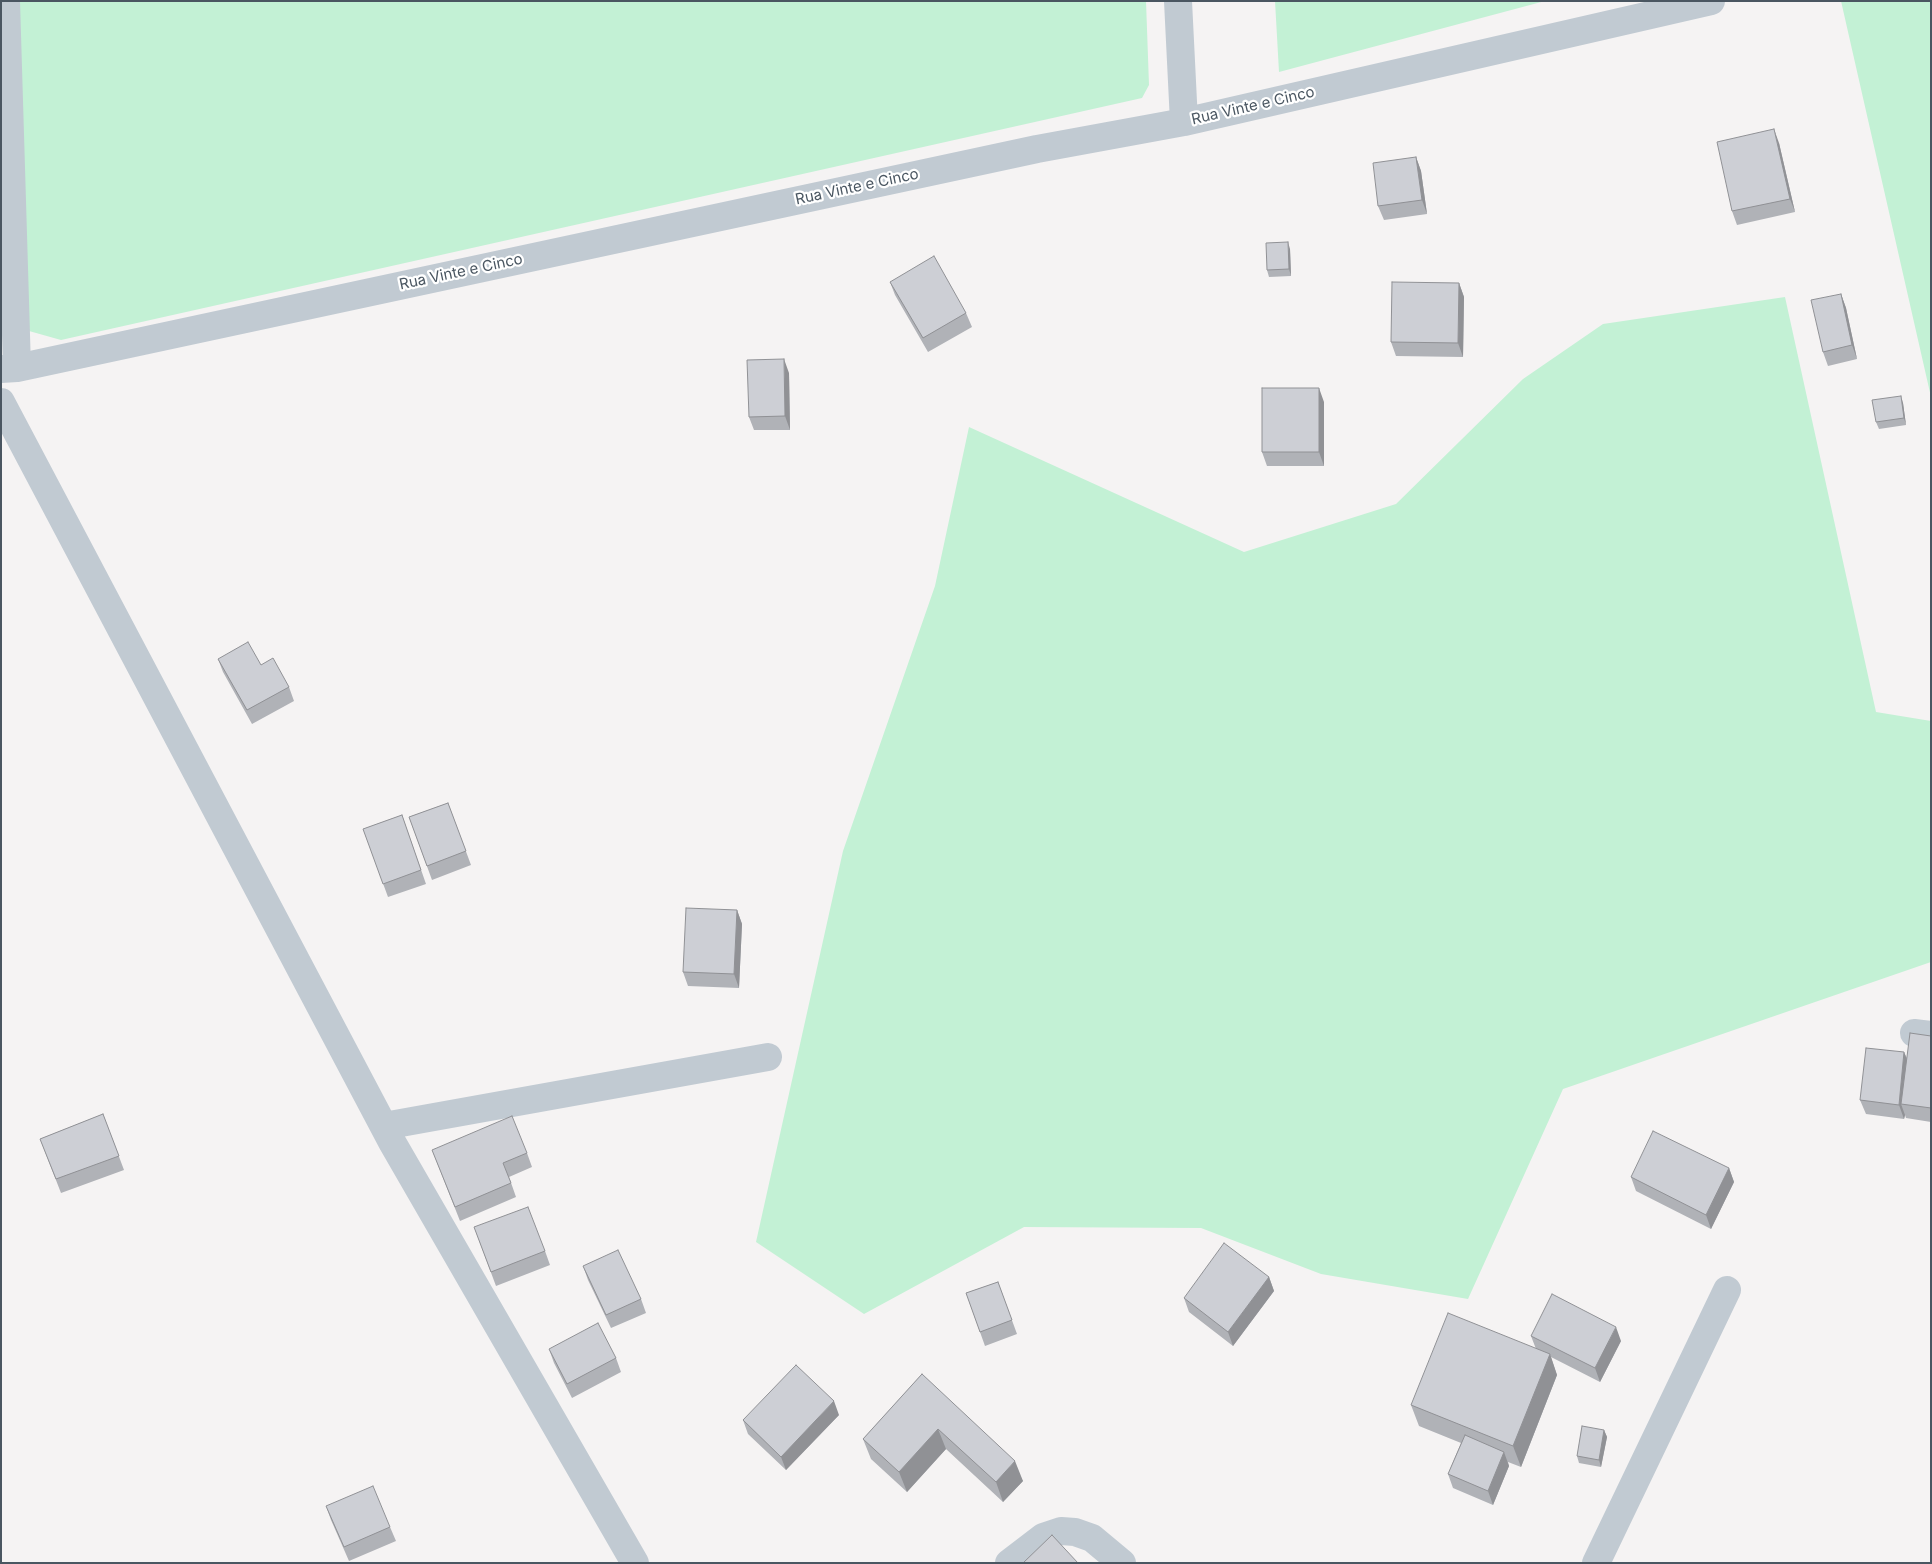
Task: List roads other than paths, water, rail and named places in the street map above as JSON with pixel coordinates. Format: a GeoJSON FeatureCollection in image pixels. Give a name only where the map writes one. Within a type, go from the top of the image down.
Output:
{"type":"FeatureCollection","features":[{"type":"Feature","properties":{"kind":"street"},"geometry":{"type":"LineString","coordinates":[[6,1],[9,369]]}},
{"type":"Feature","properties":{"kind":"street"},"geometry":{"type":"LineString","coordinates":[[1178,1],[1184,122]]}},
{"type":"Feature","properties":{"kind":"street","name":"Rua Vinte e Cinco"},"geometry":{"type":"LineString","coordinates":[[9,369],[1036,149],[1184,122],[1711,1]]}},
{"type":"Feature","properties":{"kind":"street"},"geometry":{"type":"LineString","coordinates":[[1,402],[384,1126],[635,1563]]}},
{"type":"Feature","properties":{"kind":"street"},"geometry":{"type":"LineString","coordinates":[[384,1126],[768,1057]]}},
{"type":"Feature","properties":{"kind":"street"},"geometry":{"type":"LineString","coordinates":[[1596,1563],[1728,1290]]}},
{"type":"Feature","properties":{"kind":"street"},"geometry":{"type":"LineString","coordinates":[[1009,1563],[1043,1537],[1061,1531],[1075,1532],[1092,1538],[1122,1563]]}}]}
